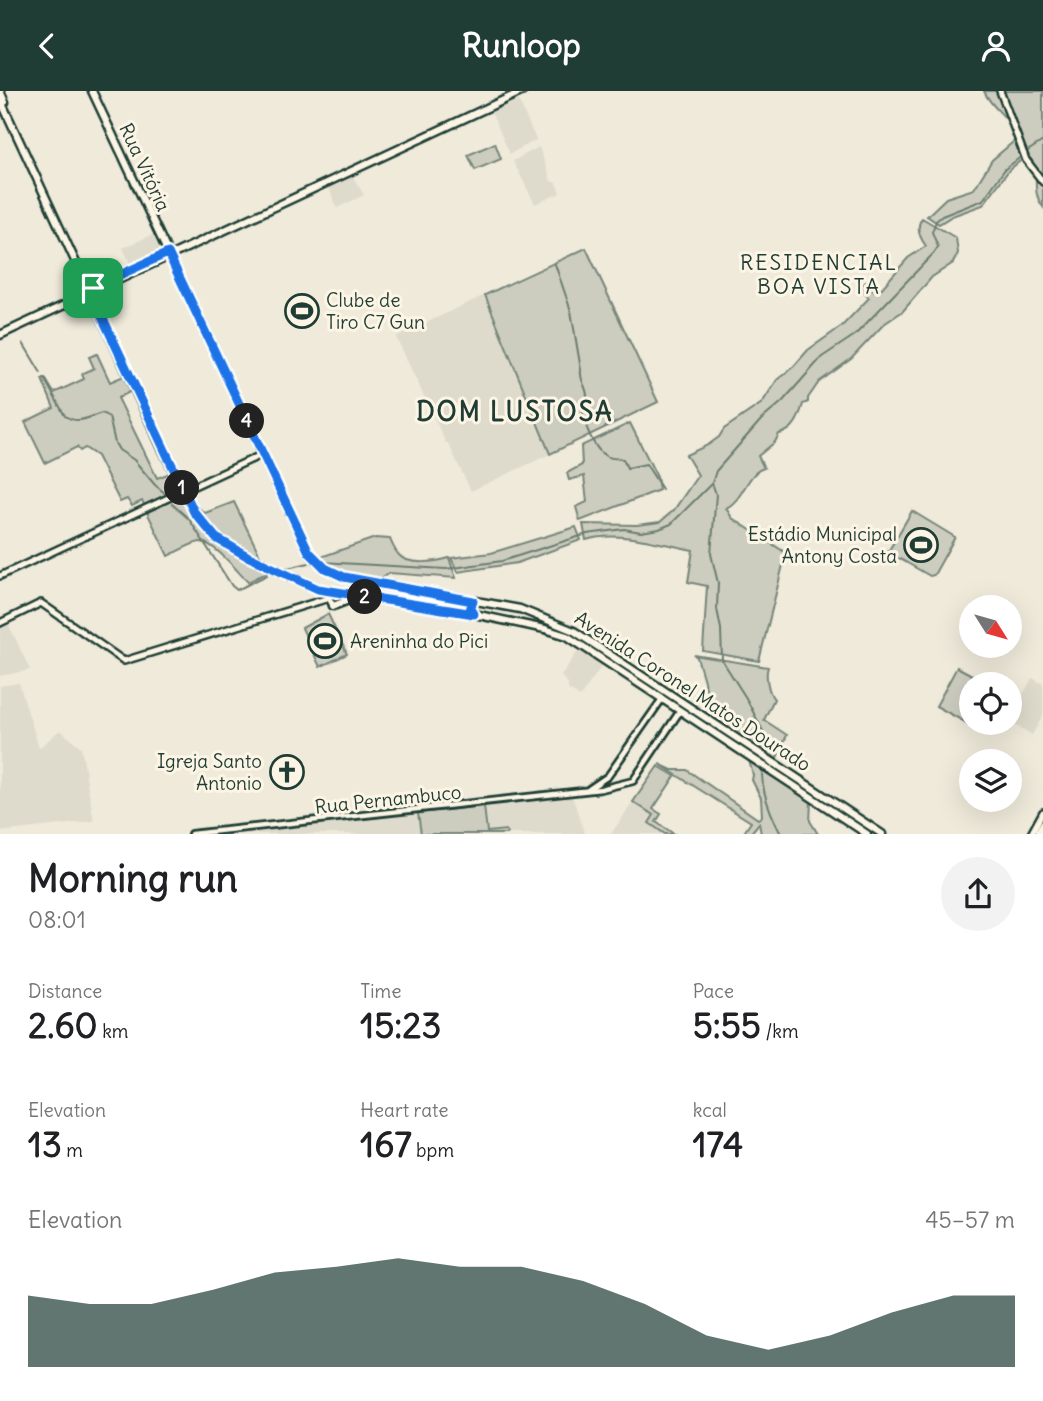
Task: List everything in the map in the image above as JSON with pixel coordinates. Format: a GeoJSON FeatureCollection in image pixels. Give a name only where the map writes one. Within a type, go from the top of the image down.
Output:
{"type":"FeatureCollection","features":[{"type":"Feature","properties":{"kind":"highway"},"geometry":{"type":"LineString","coordinates":[[1038,834],[1043,825]]}},
{"type":"Feature","properties":{"kind":"main road"},"geometry":{"type":"LineString","coordinates":[[0,91],[56,214]]}},
{"type":"Feature","properties":{"kind":"main road","name":"Rua Vitória"},"geometry":{"type":"LineString","coordinates":[[92,91],[168,254]]}},
{"type":"Feature","properties":{"kind":"main road"},"geometry":{"type":"LineString","coordinates":[[0,333],[515,91]]}},
{"type":"Feature","properties":{"kind":"main road"},"geometry":{"type":"LineString","coordinates":[[168,254],[523,91]]}},
{"type":"Feature","properties":{"kind":"main road"},"geometry":{"type":"LineString","coordinates":[[1000,91],[1020,148],[1043,182]]}},
{"type":"Feature","properties":{"kind":"main road"},"geometry":{"type":"LineString","coordinates":[[0,99],[56,214]]}},
{"type":"Feature","properties":{"kind":"main road","name":"Avenida Coronel Matos Dourado"},"geometry":{"type":"LineString","coordinates":[[56,214],[184,491],[202,523],[216,538],[247,556],[327,594],[350,594],[474,614],[567,636],[758,757],[772,761],[790,772],[882,834]]}},
{"type":"Feature","properties":{"kind":"main road","name":"Avenida Coronel Matos Dourado"},"geometry":{"type":"LineString","coordinates":[[168,254],[309,552],[323,567],[344,577],[520,609],[574,631],[758,757],[784,780],[867,834]]}},
{"type":"Feature","properties":{"kind":"main road"},"geometry":{"type":"LineString","coordinates":[[0,576],[263,454]]}},
{"type":"Feature","properties":{"kind":"main road"},"geometry":{"type":"LineString","coordinates":[[0,623],[41,603],[124,661],[327,594],[333,607],[346,601],[350,594]]}},
{"type":"Feature","properties":{"kind":"main road"},"geometry":{"type":"LineString","coordinates":[[438,608],[445,603],[443,596]]}},
{"type":"Feature","properties":{"kind":"main road"},"geometry":{"type":"LineString","coordinates":[[473,601],[470,610],[474,614]]}},
{"type":"Feature","properties":{"kind":"main road"},"geometry":{"type":"LineString","coordinates":[[784,780],[790,779],[790,772]]}},
{"type":"Feature","properties":{"kind":"main road"},"geometry":{"type":"LineString","coordinates":[[806,795],[806,789],[813,787]]}},
{"type":"Feature","properties":{"kind":"main road"},"geometry":{"type":"LineString","coordinates":[[1031,834],[1043,812]]}},
{"type":"Feature","properties":{"kind":"main road"},"geometry":{"type":"LineString","coordinates":[[840,817],[861,827],[866,823]]}},
{"type":"Feature","properties":{"kind":"street","name":"Rua Pernambuco"},"geometry":{"type":"LineString","coordinates":[[588,789],[604,780],[663,698]]}},
{"type":"Feature","properties":{"kind":"street","name":"Rua Pernambuco"},"geometry":{"type":"LineString","coordinates":[[191,834],[601,789],[633,781],[681,710]]}},
{"type":"Feature","properties":{"kind":"shaded area"},"geometry":{"type":"Polygon","coordinates":[[[984,91],[1043,91],[1043,207],[1037,194],[1034,165],[1031,159],[1024,158],[1009,170],[983,205],[952,216],[939,224],[927,216],[946,198],[974,189],[992,160],[1019,137],[984,91]]]}},
{"type":"Feature","properties":{"kind":"shaded area"},"geometry":{"type":"Polygon","coordinates":[[[518,99],[536,140],[510,154],[490,110],[518,99]]]}},
{"type":"Feature","properties":{"kind":"shaded area"},"geometry":{"type":"Polygon","coordinates":[[[495,143],[501,159],[475,170],[468,155],[495,143]]]}},
{"type":"Feature","properties":{"kind":"shaded area"},"geometry":{"type":"Polygon","coordinates":[[[539,147],[551,181],[556,183],[560,193],[535,204],[513,161],[539,147]]]}},
{"type":"Feature","properties":{"kind":"shaded area"},"geometry":{"type":"Polygon","coordinates":[[[351,174],[364,195],[337,208],[328,186],[351,174]]]}},
{"type":"Feature","properties":{"kind":"shaded area"},"geometry":{"type":"Polygon","coordinates":[[[922,218],[956,238],[958,253],[953,263],[932,277],[903,311],[884,324],[851,359],[819,382],[808,402],[803,404],[792,427],[779,434],[775,442],[758,456],[764,468],[753,475],[737,499],[726,508],[732,518],[786,553],[759,661],[703,651],[707,586],[688,582],[693,550],[625,537],[586,540],[583,524],[637,525],[660,522],[674,510],[698,475],[686,455],[708,445],[719,437],[724,429],[762,403],[777,380],[808,350],[842,326],[869,298],[860,288],[866,282],[875,292],[881,289],[908,258],[926,246],[919,229],[922,218]]]}},
{"type":"Feature","properties":{"kind":"shaded area"},"geometry":{"type":"Polygon","coordinates":[[[154,234],[163,252],[131,266],[123,248],[154,234]]]}},
{"type":"Feature","properties":{"kind":"shaded area"},"geometry":{"type":"Polygon","coordinates":[[[586,248],[658,402],[550,454],[485,295],[586,248]]]}},
{"type":"Feature","properties":{"kind":"shaded area"},"geometry":{"type":"Polygon","coordinates":[[[485,295],[550,454],[471,491],[396,337],[485,295]]]}},
{"type":"Feature","properties":{"kind":"shaded area"},"geometry":{"type":"Polygon","coordinates":[[[97,354],[110,382],[126,375],[133,390],[118,398],[157,478],[170,473],[178,489],[145,506],[142,501],[132,506],[127,499],[120,502],[97,456],[85,448],[80,451],[77,447],[45,463],[25,422],[54,408],[42,379],[45,378],[54,393],[84,379],[82,374],[94,368],[89,357],[97,354]]]}},
{"type":"Feature","properties":{"kind":"shaded area"},"geometry":{"type":"Polygon","coordinates":[[[630,423],[657,477],[659,490],[580,521],[576,507],[587,502],[584,476],[569,480],[567,473],[582,465],[581,446],[630,423]]]}},
{"type":"Feature","properties":{"kind":"shaded area"},"geometry":{"type":"Polygon","coordinates":[[[182,496],[205,513],[234,502],[268,572],[248,582],[212,546],[200,542],[168,556],[147,512],[182,496]]]}},
{"type":"Feature","properties":{"kind":"shaded area","name":"Estádio Municipal Antony Costa"},"geometry":{"type":"Polygon","coordinates":[[[912,511],[955,537],[934,575],[930,576],[888,552],[912,511]]]}},
{"type":"Feature","properties":{"kind":"shaded area"},"geometry":{"type":"Polygon","coordinates":[[[576,527],[581,540],[517,563],[458,572],[451,558],[491,553],[576,527]]]}},
{"type":"Feature","properties":{"kind":"shaded area"},"geometry":{"type":"Polygon","coordinates":[[[375,538],[390,539],[398,553],[409,561],[430,562],[449,558],[456,578],[389,573],[378,581],[341,573],[318,558],[375,538]]]}},
{"type":"Feature","properties":{"kind":"shaded area","name":"Areninha do Pici"},"geometry":{"type":"Polygon","coordinates":[[[328,614],[347,654],[320,667],[302,628],[328,614]]]}},
{"type":"Feature","properties":{"kind":"shaded area"},"geometry":{"type":"Polygon","coordinates":[[[8,623],[30,670],[0,676],[0,626],[8,623]]]}},
{"type":"Feature","properties":{"kind":"shaded area"},"geometry":{"type":"Polygon","coordinates":[[[580,648],[603,664],[580,697],[568,689],[568,684],[561,676],[580,648]]]}},
{"type":"Feature","properties":{"kind":"shaded area"},"geometry":{"type":"Polygon","coordinates":[[[694,655],[768,667],[768,683],[774,699],[764,720],[787,735],[775,762],[807,786],[804,790],[811,802],[810,821],[818,834],[761,834],[759,823],[750,834],[743,834],[751,822],[659,764],[672,770],[687,770],[758,819],[762,816],[761,798],[752,780],[748,757],[745,758],[715,731],[722,725],[694,655]]]}},
{"type":"Feature","properties":{"kind":"shaded area"},"geometry":{"type":"Polygon","coordinates":[[[957,667],[966,672],[959,672],[959,719],[936,706],[957,667]]]}},
{"type":"Feature","properties":{"kind":"shaded area"},"geometry":{"type":"Polygon","coordinates":[[[1032,678],[1043,684],[1043,716],[1032,735],[1022,729],[1022,697],[1032,678]]]}},
{"type":"Feature","properties":{"kind":"shaded area"},"geometry":{"type":"Polygon","coordinates":[[[19,683],[39,748],[60,730],[81,747],[94,821],[0,832],[0,686],[19,683]]]}},
{"type":"Feature","properties":{"kind":"shaded area"},"geometry":{"type":"Polygon","coordinates":[[[658,766],[675,776],[653,809],[661,814],[656,822],[674,834],[665,834],[649,823],[654,815],[633,802],[658,766]]]}},
{"type":"Feature","properties":{"kind":"shaded area"},"geometry":{"type":"Polygon","coordinates":[[[572,796],[585,834],[226,834],[572,796]]]}},
{"type":"Feature","properties":{"kind":"shaded area"},"geometry":{"type":"Polygon","coordinates":[[[633,802],[654,815],[649,823],[665,834],[611,834],[633,802]]]}},
{"type":"Feature","properties":{"kind":"shaded area"},"geometry":{"type":"Polygon","coordinates":[[[484,806],[487,832],[506,830],[507,834],[421,834],[418,813],[484,806]]]}},
{"type":"Feature","properties":{"kind":"waterway"},"geometry":{"type":"LineString","coordinates":[[1026,152],[1043,141]]}},
{"type":"Feature","properties":{"kind":"waterway"},"geometry":{"type":"LineString","coordinates":[[765,754],[767,739],[722,660],[717,609],[718,583],[711,554],[716,494],[712,483],[716,471],[822,357],[855,335],[934,253],[938,247],[932,232],[936,221],[942,216],[983,200],[1005,169],[1022,156]]}},
{"type":"Feature","properties":{"kind":"waterway"},"geometry":{"type":"LineString","coordinates":[[555,264],[571,311],[587,400]]}},
{"type":"Feature","properties":{"kind":"waterway"},"geometry":{"type":"LineString","coordinates":[[23,343],[41,373]]}},
{"type":"Feature","properties":{"kind":"waterway"},"geometry":{"type":"LineString","coordinates":[[44,378],[65,416],[79,420],[102,413],[109,417],[119,450],[134,460],[167,495]]}},
{"type":"Feature","properties":{"kind":"waterway"},"geometry":{"type":"LineString","coordinates":[[583,412],[590,436],[602,453],[610,458],[623,459],[627,468],[646,464],[662,489]]}},
{"type":"Feature","properties":{"kind":"waterway"},"geometry":{"type":"LineString","coordinates":[[321,562],[446,569],[502,561],[587,534],[624,529],[641,532],[659,529],[671,524],[712,483]]}},
{"type":"Feature","properties":{"kind":"waterway"},"geometry":{"type":"LineString","coordinates":[[172,504],[189,519],[237,590],[267,575]]}},
{"type":"Feature","properties":{"kind":"waterway"},"geometry":{"type":"LineString","coordinates":[[283,569],[309,563]]}},
{"type":"Feature","properties":{"kind":"waterway"},"geometry":{"type":"LineString","coordinates":[[764,759],[763,787],[781,834]]}},
{"type":"Feature","properties":{"kind":"place","name":"Clube de Tiro C7 Gun"},"geometry":{"type":"Point","coordinates":[302,311]}},
{"type":"Feature","properties":{"kind":"place","name":"Estádio Municipal Antony Costa"},"geometry":{"type":"Point","coordinates":[921,545]}},
{"type":"Feature","properties":{"kind":"place","name":"Areninha do Pici"},"geometry":{"type":"Point","coordinates":[325,641]}},
{"type":"Feature","properties":{"kind":"place","name":"Igreja Santo Antonio"},"geometry":{"type":"Point","coordinates":[287,772]}},
{"type":"Feature","properties":{"kind":"district","name":"RESIDENCIAL BOA VISTA"},"geometry":{"type":"Point","coordinates":[819,275]}},
{"type":"Feature","properties":{"kind":"district","name":"DOM LUSTOSA"},"geometry":{"type":"Point","coordinates":[515,412]}},
{"type":"Feature","properties":{"kind":"route"},"geometry":{"type":"LineString","coordinates":[[168,253],[309,552],[316,561],[344,577],[473,601],[470,610],[474,614],[318,589],[247,556],[216,538],[194,512],[160,444],[89,289],[93,288],[168,253]]}}]}
